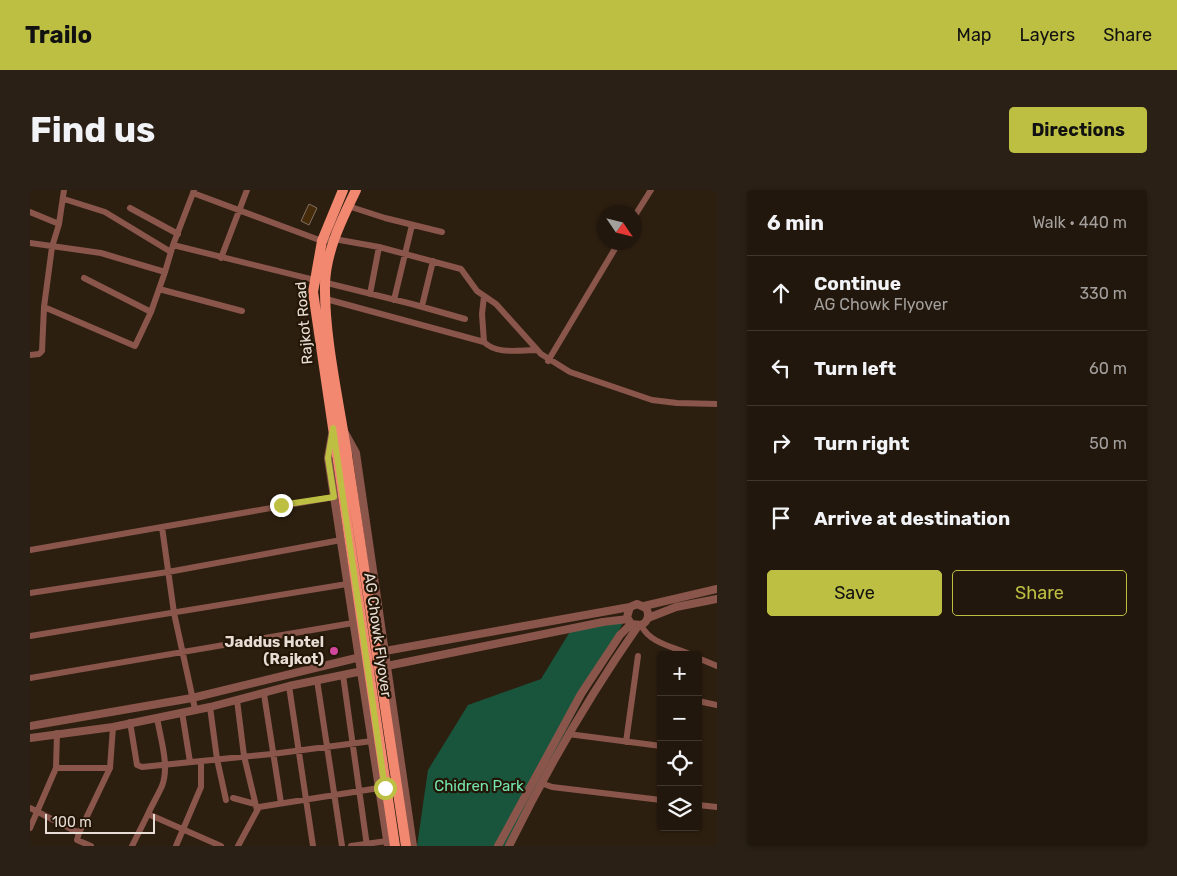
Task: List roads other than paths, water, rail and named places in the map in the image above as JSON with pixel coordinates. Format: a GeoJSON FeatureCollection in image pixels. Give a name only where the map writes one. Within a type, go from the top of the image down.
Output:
{"type":"FeatureCollection","features":[{"type":"Feature","properties":{"kind":"main road","name":"Rajkot Road"},"geometry":{"type":"LineString","coordinates":[[336,415],[317,328],[314,280],[322,241],[343,190]]}},
{"type":"Feature","properties":{"kind":"main road","name":"Rajkot Road"},"geometry":{"type":"LineString","coordinates":[[338,429],[325,283],[334,238],[356,190]]}},
{"type":"Feature","properties":{"kind":"main road","name":"AG Chowk Flyover"},"geometry":{"type":"LineString","coordinates":[[338,429],[406,846]]}},
{"type":"Feature","properties":{"kind":"main road","name":"AG Chowk Flyover"},"geometry":{"type":"LineString","coordinates":[[342,455],[390,844]]}},
{"type":"Feature","properties":{"kind":"street"},"geometry":{"type":"LineString","coordinates":[[30,355],[39,354],[42,350],[44,307],[52,247],[59,224],[64,190]]}},
{"type":"Feature","properties":{"kind":"street"},"geometry":{"type":"LineString","coordinates":[[221,258],[247,190]]}},
{"type":"Feature","properties":{"kind":"street"},"geometry":{"type":"LineString","coordinates":[[642,205],[651,190]]}},
{"type":"Feature","properties":{"kind":"street"},"geometry":{"type":"LineString","coordinates":[[44,307],[132,346],[138,343],[194,191],[322,241],[334,238],[379,247],[460,269],[478,291],[506,314],[548,361],[570,372],[652,400],[717,404]]}},
{"type":"Feature","properties":{"kind":"street"},"geometry":{"type":"LineString","coordinates":[[64,199],[105,212],[172,249],[221,258],[314,280],[422,306],[465,319]]}},
{"type":"Feature","properties":{"kind":"street"},"geometry":{"type":"LineString","coordinates":[[348,206],[442,232]]}},
{"type":"Feature","properties":{"kind":"street"},"geometry":{"type":"LineString","coordinates":[[130,208],[178,234]]}},
{"type":"Feature","properties":{"kind":"street"},"geometry":{"type":"LineString","coordinates":[[30,212],[59,224]]}},
{"type":"Feature","properties":{"kind":"street"},"geometry":{"type":"LineString","coordinates":[[394,300],[412,225]]}},
{"type":"Feature","properties":{"kind":"street"},"geometry":{"type":"LineString","coordinates":[[30,243],[101,252],[165,272]]}},
{"type":"Feature","properties":{"kind":"street"},"geometry":{"type":"LineString","coordinates":[[370,294],[379,247]]}},
{"type":"Feature","properties":{"kind":"street"},"geometry":{"type":"LineString","coordinates":[[548,361],[614,250]]}},
{"type":"Feature","properties":{"kind":"street"},"geometry":{"type":"LineString","coordinates":[[422,306],[433,261]]}},
{"type":"Feature","properties":{"kind":"street"},"geometry":{"type":"LineString","coordinates":[[84,278],[151,312]]}},
{"type":"Feature","properties":{"kind":"street"},"geometry":{"type":"LineString","coordinates":[[159,289],[242,311]]}},
{"type":"Feature","properties":{"kind":"street"},"geometry":{"type":"LineString","coordinates":[[484,296],[482,314],[484,342]]}},
{"type":"Feature","properties":{"kind":"street"},"geometry":{"type":"LineString","coordinates":[[326,299],[484,342],[490,348],[499,350],[537,350]]}},
{"type":"Feature","properties":{"kind":"street"},"geometry":{"type":"LineString","coordinates":[[338,429],[328,458],[379,788],[390,844],[351,846]]}},
{"type":"Feature","properties":{"kind":"street"},"geometry":{"type":"LineString","coordinates":[[338,429],[356,453],[413,846]]}},
{"type":"Feature","properties":{"kind":"street"},"geometry":{"type":"LineString","coordinates":[[30,550],[334,497]]}},
{"type":"Feature","properties":{"kind":"street"},"geometry":{"type":"LineString","coordinates":[[162,528],[174,613],[195,709]]}},
{"type":"Feature","properties":{"kind":"street"},"geometry":{"type":"LineString","coordinates":[[30,593],[168,572],[341,540]]}},
{"type":"Feature","properties":{"kind":"street"},"geometry":{"type":"LineString","coordinates":[[30,636],[347,584]]}},
{"type":"Feature","properties":{"kind":"street"},"geometry":{"type":"LineString","coordinates":[[30,726],[192,698],[385,651],[630,607],[637,604],[644,606],[717,588]]}},
{"type":"Feature","properties":{"kind":"street"},"geometry":{"type":"LineString","coordinates":[[498,846],[581,694],[620,634],[634,624],[676,607],[717,598]]}},
{"type":"Feature","properties":{"kind":"street"},"geometry":{"type":"LineString","coordinates":[[644,606],[648,611],[648,618]]}},
{"type":"Feature","properties":{"kind":"street"},"geometry":{"type":"LineString","coordinates":[[630,607],[627,614],[634,624],[654,639],[679,651]]}},
{"type":"Feature","properties":{"kind":"street"},"geometry":{"type":"LineString","coordinates":[[30,678],[353,622]]}},
{"type":"Feature","properties":{"kind":"street"},"geometry":{"type":"LineString","coordinates":[[30,738],[113,727],[210,707],[317,680],[603,622],[634,624]]}},
{"type":"Feature","properties":{"kind":"street"},"geometry":{"type":"LineString","coordinates":[[509,846],[568,734],[634,624]]}},
{"type":"Feature","properties":{"kind":"street"},"geometry":{"type":"LineString","coordinates":[[626,742],[638,656]]}},
{"type":"Feature","properties":{"kind":"street"},"geometry":{"type":"LineString","coordinates":[[702,660],[717,666]]}},
{"type":"Feature","properties":{"kind":"street"},"geometry":{"type":"LineString","coordinates":[[343,675],[361,790],[367,845]]}},
{"type":"Feature","properties":{"kind":"street"},"geometry":{"type":"LineString","coordinates":[[317,680],[342,846]]}},
{"type":"Feature","properties":{"kind":"street"},"geometry":{"type":"LineString","coordinates":[[289,686],[313,846]]}},
{"type":"Feature","properties":{"kind":"street"},"geometry":{"type":"LineString","coordinates":[[264,694],[281,803]]}},
{"type":"Feature","properties":{"kind":"street"},"geometry":{"type":"LineString","coordinates":[[237,700],[244,756],[255,807],[238,846]]}},
{"type":"Feature","properties":{"kind":"street"},"geometry":{"type":"LineString","coordinates":[[702,702],[717,705]]}},
{"type":"Feature","properties":{"kind":"street"},"geometry":{"type":"LineString","coordinates":[[210,707],[217,759],[230,799],[255,807],[379,788]]}},
{"type":"Feature","properties":{"kind":"street"},"geometry":{"type":"LineString","coordinates":[[182,712],[190,762]]}},
{"type":"Feature","properties":{"kind":"street"},"geometry":{"type":"LineString","coordinates":[[132,846],[162,785],[165,766],[157,717]]}},
{"type":"Feature","properties":{"kind":"street"},"geometry":{"type":"LineString","coordinates":[[130,722],[137,764],[142,767],[272,754],[372,741]]}},
{"type":"Feature","properties":{"kind":"street"},"geometry":{"type":"LineString","coordinates":[[92,846],[75,843],[110,768],[113,727]]}},
{"type":"Feature","properties":{"kind":"street"},"geometry":{"type":"LineString","coordinates":[[30,828],[56,768],[57,733]]}},
{"type":"Feature","properties":{"kind":"street"},"geometry":{"type":"LineString","coordinates":[[568,734],[657,746]]}},
{"type":"Feature","properties":{"kind":"street"},"geometry":{"type":"LineString","coordinates":[[176,846],[201,787],[201,761]]}},
{"type":"Feature","properties":{"kind":"street"},"geometry":{"type":"LineString","coordinates":[[56,768],[110,768]]}},
{"type":"Feature","properties":{"kind":"street"},"geometry":{"type":"LineString","coordinates":[[541,783],[552,787],[657,800]]}},
{"type":"Feature","properties":{"kind":"street"},"geometry":{"type":"LineString","coordinates":[[702,805],[717,807]]}},
{"type":"Feature","properties":{"kind":"street"},"geometry":{"type":"LineString","coordinates":[[30,808],[80,833]]}},
{"type":"Feature","properties":{"kind":"street"},"geometry":{"type":"LineString","coordinates":[[148,814],[183,831],[221,846]]}},
{"type":"Feature","properties":{"kind":"place","name":"Jaddus Hotel (Rajkot)"},"geometry":{"type":"Point","coordinates":[334,651]}},
{"type":"Feature","properties":{"kind":"park label","name":"Chidren Park"},"geometry":{"type":"Point","coordinates":[479,786]}}]}
